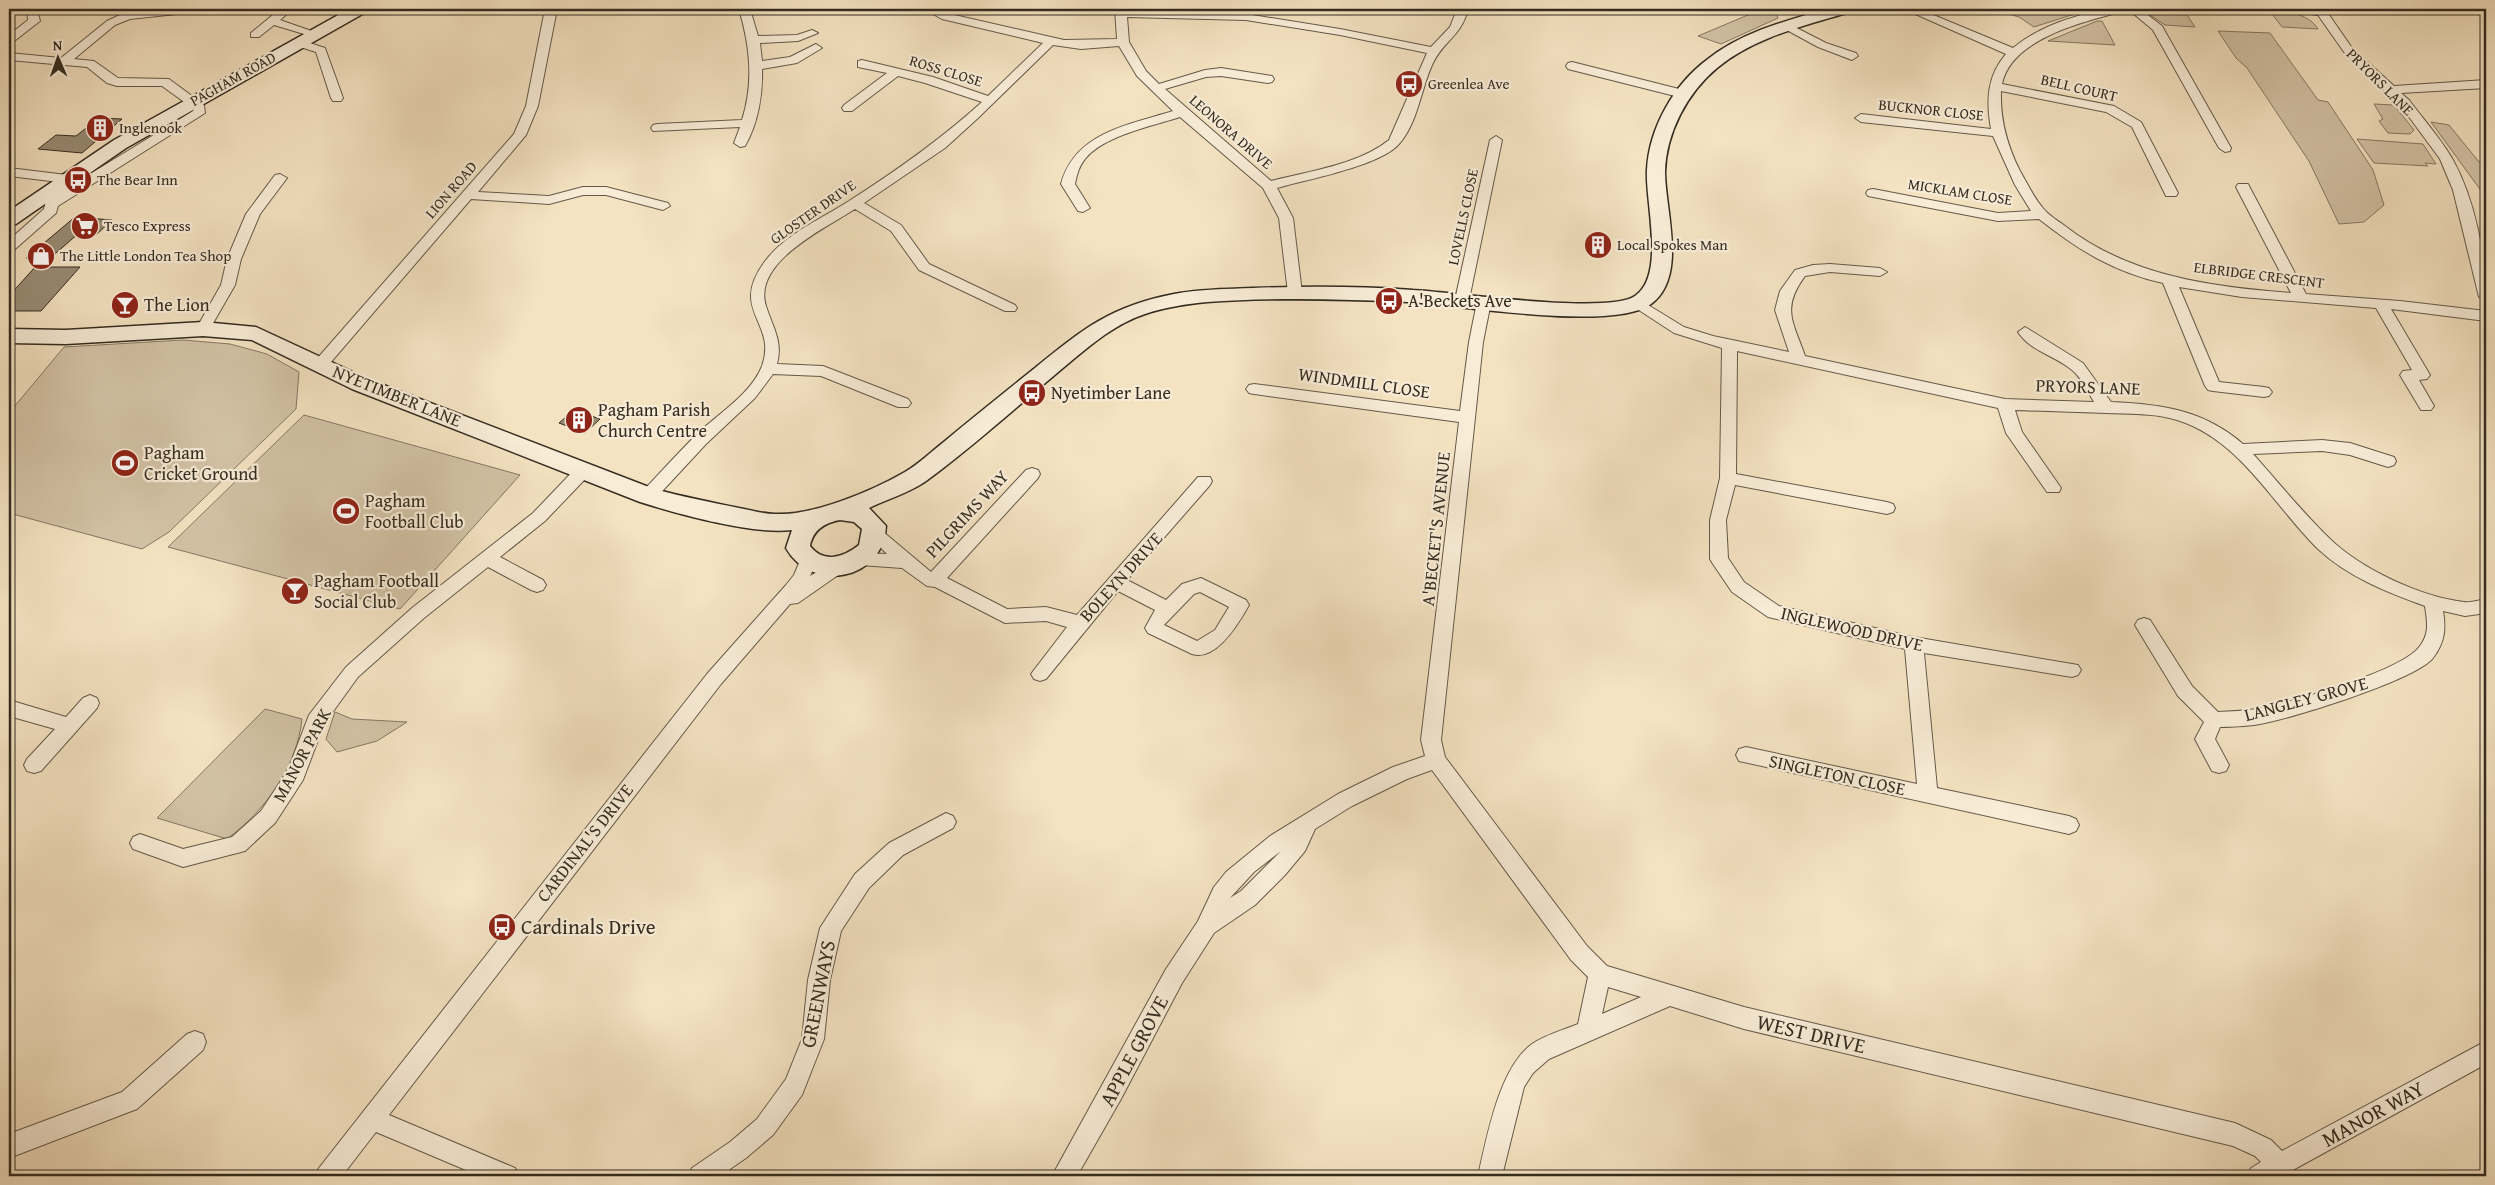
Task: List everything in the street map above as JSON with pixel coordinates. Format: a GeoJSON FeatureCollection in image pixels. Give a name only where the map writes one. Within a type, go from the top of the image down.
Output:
{"type":"FeatureCollection","features":[{"type":"Feature","properties":{"kind":"street"},"geometry":{"type":"LineString","coordinates":[[9,40],[34,21],[32,9]]}},
{"type":"Feature","properties":{"kind":"street"},"geometry":{"type":"LineString","coordinates":[[65,60],[128,12],[196,9]]}},
{"type":"Feature","properties":{"kind":"street","name":"PAGHAM ROAD"},"geometry":{"type":"LineString","coordinates":[[9,220],[43,202],[67,179],[120,144],[360,9]]}},
{"type":"Feature","properties":{"kind":"street","name":"LION ROAD"},"geometry":{"type":"LineString","coordinates":[[320,365],[520,135],[528,121],[551,9]]}},
{"type":"Feature","properties":{"kind":"street"},"geometry":{"type":"LineString","coordinates":[[740,142],[749,123],[756,99],[756,66],[753,40],[745,9]]}},
{"type":"Feature","properties":{"kind":"street"},"geometry":{"type":"LineString","coordinates":[[929,9],[946,17],[1051,41],[1081,45],[1123,42]]}},
{"type":"Feature","properties":{"kind":"street"},"geometry":{"type":"LineString","coordinates":[[1269,186],[1363,159],[1393,143],[1434,51],[1451,36],[1459,25],[1462,9]]}},
{"type":"Feature","properties":{"kind":"street","name":"NYETIMBER LANE"},"geometry":{"type":"LineString","coordinates":[[9,336],[66,337],[203,329],[256,334],[283,345],[360,384],[648,496],[688,506],[776,523],[829,514],[902,484],[947,452],[1096,330],[1137,309],[1175,300],[1207,296],[1295,293],[1462,300],[1590,311],[1617,309],[1648,297],[1658,284],[1661,269],[1661,238],[1656,190],[1656,169],[1668,125],[1684,94],[1698,76],[1716,61],[1744,44],[1787,26],[1844,9]]}},
{"type":"Feature","properties":{"kind":"street"},"geometry":{"type":"LineString","coordinates":[[1910,9],[2014,53]]}},
{"type":"Feature","properties":{"kind":"street","name":"ELBRIDGE CRESCENT"},"geometry":{"type":"LineString","coordinates":[[2121,9],[2070,24],[2023,45],[2001,68],[1995,86],[1997,133],[2019,181],[2041,215],[2087,249],[2127,268],[2169,280],[2218,290],[2381,304],[2486,316]]}},
{"type":"Feature","properties":{"kind":"street"},"geometry":{"type":"LineString","coordinates":[[2133,9],[2158,28],[2225,148]]}},
{"type":"Feature","properties":{"kind":"street"},"geometry":{"type":"LineString","coordinates":[[2293,9],[2319,10]]}},
{"type":"Feature","properties":{"kind":"street","name":"PRYORS LANE"},"geometry":{"type":"LineString","coordinates":[[2319,10],[2348,50],[2405,103],[2446,159],[2480,238],[2486,297]]}},
{"type":"Feature","properties":{"kind":"street"},"geometry":{"type":"LineString","coordinates":[[256,35],[284,11]]}},
{"type":"Feature","properties":{"kind":"street"},"geometry":{"type":"LineString","coordinates":[[1120,11],[1246,17],[1348,33],[1434,51]]}},
{"type":"Feature","properties":{"kind":"street","name":"LEONORA DRIVE"},"geometry":{"type":"LineString","coordinates":[[1120,11],[1123,42],[1141,73],[1182,112],[1269,186],[1286,218],[1295,293]]}},
{"type":"Feature","properties":{"kind":"street"},"geometry":{"type":"LineString","coordinates":[[272,21],[314,34]]}},
{"type":"Feature","properties":{"kind":"street"},"geometry":{"type":"LineString","coordinates":[[1787,26],[1822,44],[1852,56]]}},
{"type":"Feature","properties":{"kind":"street"},"geometry":{"type":"LineString","coordinates":[[753,40],[798,38],[812,33]]}},
{"type":"Feature","properties":{"kind":"street","name":"GLOSTER DRIVE"},"geometry":{"type":"LineString","coordinates":[[648,496],[706,434],[757,386],[769,369],[774,351],[773,337],[758,307],[755,292],[761,276],[771,262],[787,248],[923,158],[975,117],[988,100],[1051,41]]}},
{"type":"Feature","properties":{"kind":"street"},"geometry":{"type":"LineString","coordinates":[[298,43],[321,50],[337,98]]}},
{"type":"Feature","properties":{"kind":"street"},"geometry":{"type":"LineString","coordinates":[[756,66],[794,60],[816,48]]}},
{"type":"Feature","properties":{"kind":"street"},"geometry":{"type":"LineString","coordinates":[[9,56],[65,60],[90,64],[111,80],[118,82],[166,82],[200,108],[198,113],[118,161],[67,196],[43,202]]}},
{"type":"Feature","properties":{"kind":"street","name":"ROSS CLOSE"},"geometry":{"type":"LineString","coordinates":[[862,64],[929,80],[988,100]]}},
{"type":"Feature","properties":{"kind":"street"},"geometry":{"type":"LineString","coordinates":[[1572,66],[1684,94]]}},
{"type":"Feature","properties":{"kind":"street"},"geometry":{"type":"LineString","coordinates":[[1157,88],[1205,74],[1221,72],[1268,79]]}},
{"type":"Feature","properties":{"kind":"street","name":"ROSS CLOSE"},"geometry":{"type":"LineString","coordinates":[[848,108],[895,73]]}},
{"type":"Feature","properties":{"kind":"street"},"geometry":{"type":"LineString","coordinates":[[2392,90],[2486,84]]}},
{"type":"Feature","properties":{"kind":"street","name":"BELL COURT"},"geometry":{"type":"LineString","coordinates":[[1995,86],[2110,110],[2125,117],[2137,125],[2171,193]]}},
{"type":"Feature","properties":{"kind":"street"},"geometry":{"type":"LineString","coordinates":[[1083,208],[1068,184],[1072,167],[1083,152],[1104,139],[1182,112]]}},
{"type":"Feature","properties":{"kind":"street","name":"BUCKNOR CLOSE"},"geometry":{"type":"LineString","coordinates":[[1860,118],[1997,133]]}},
{"type":"Feature","properties":{"kind":"street"},"geometry":{"type":"LineString","coordinates":[[657,128],[749,123]]}},
{"type":"Feature","properties":{"kind":"street","name":"LOVELLS CLOSE"},"geometry":{"type":"LineString","coordinates":[[1462,300],[1496,140]]}},
{"type":"Feature","properties":{"kind":"street"},"geometry":{"type":"LineString","coordinates":[[9,172],[67,179]]}},
{"type":"Feature","properties":{"kind":"street"},"geometry":{"type":"LineString","coordinates":[[203,329],[228,285],[234,259],[254,214],[280,178]]}},
{"type":"Feature","properties":{"kind":"street"},"geometry":{"type":"LineString","coordinates":[[2243,187],[2301,298]]}},
{"type":"Feature","properties":{"kind":"street"},"geometry":{"type":"LineString","coordinates":[[469,195],[549,200],[583,191],[606,191],[663,206]]}},
{"type":"Feature","properties":{"kind":"street","name":"MICKLAM CLOSE"},"geometry":{"type":"LineString","coordinates":[[1873,193],[1998,217],[2041,215]]}},
{"type":"Feature","properties":{"kind":"street"},"geometry":{"type":"LineString","coordinates":[[9,246],[43,219],[51,210],[43,202]]}},
{"type":"Feature","properties":{"kind":"street"},"geometry":{"type":"LineString","coordinates":[[855,204],[896,228],[924,267],[1010,308]]}},
{"type":"Feature","properties":{"kind":"street"},"geometry":{"type":"LineString","coordinates":[[1799,359],[1782,310],[1787,291],[1800,273],[1813,269],[1830,268],[1880,272]]}},
{"type":"Feature","properties":{"kind":"street"},"geometry":{"type":"LineString","coordinates":[[2169,280],[2213,386],[2264,392]]}},
{"type":"Feature","properties":{"kind":"street","name":"A'BECKET'S AVENUE"},"geometry":{"type":"LineString","coordinates":[[1436,760],[1431,740],[1469,418],[1476,342],[1484,302]]}},
{"type":"Feature","properties":{"kind":"street","name":"PRYORS LANE"},"geometry":{"type":"LineString","coordinates":[[1635,303],[1679,330],[1799,359],[2005,404],[2153,409],[2184,416],[2223,435],[2240,450],[2325,545],[2355,567],[2389,586],[2433,602],[2465,608],[2486,606]]}},
{"type":"Feature","properties":{"kind":"street"},"geometry":{"type":"LineString","coordinates":[[2381,304],[2422,375],[2408,375],[2426,406]]}},
{"type":"Feature","properties":{"kind":"street"},"geometry":{"type":"LineString","coordinates":[[2026,332],[2042,346],[2078,367],[2106,407]]}},
{"type":"Feature","properties":{"kind":"street","name":"INGLEWOOD DRIVE"},"geometry":{"type":"LineString","coordinates":[[1730,343],[1728,478],[1718,520],[1719,559],[1738,587],[1774,612],[1914,644],[2072,670]]}},
{"type":"Feature","properties":{"kind":"street"},"geometry":{"type":"LineString","coordinates":[[769,369],[823,371],[903,403]]}},
{"type":"Feature","properties":{"kind":"street","name":"WINDMILL CLOSE"},"geometry":{"type":"LineString","coordinates":[[1254,389],[1469,418]]}},
{"type":"Feature","properties":{"kind":"street"},"geometry":{"type":"LineString","coordinates":[[2005,404],[2014,433],[2053,488]]}},
{"type":"Feature","properties":{"kind":"street"},"geometry":{"type":"LineString","coordinates":[[2240,450],[2285,445],[2312,445],[2350,449],[2388,461]]}},
{"type":"Feature","properties":{"kind":"street","name":"MANOR PARK"},"geometry":{"type":"LineString","coordinates":[[140,843],[183,858],[238,845],[268,817],[296,774],[316,721],[352,672],[418,613],[538,516],[583,471]]}},
{"type":"Feature","properties":{"kind":"street","name":"PILGRIMS WAY"},"geometry":{"type":"LineString","coordinates":[[933,581],[1032,474]]}},
{"type":"Feature","properties":{"kind":"street"},"geometry":{"type":"LineString","coordinates":[[1728,478],[1887,508]]}},
{"type":"Feature","properties":{"kind":"street","name":"BOLEYN DRIVE"},"geometry":{"type":"LineString","coordinates":[[1040,674],[1079,624],[1118,583],[1204,481]]}},
{"type":"Feature","properties":{"kind":"street","name":"NYETIMBER LANE"},"geometry":{"type":"LineString","coordinates":[[874,530],[879,511],[902,484]]}},
{"type":"Feature","properties":{"kind":"street"},"geometry":{"type":"LineString","coordinates":[[907,562],[849,563],[822,566],[803,550],[805,528],[829,514],[861,514],[874,530],[907,562],[933,581],[940,582],[1005,616],[1046,614],[1079,624]]}},
{"type":"Feature","properties":{"kind":"street","name":"NYETIMBER LANE"},"geometry":{"type":"LineString","coordinates":[[776,523],[803,550]]}},
{"type":"Feature","properties":{"kind":"street"},"geometry":{"type":"LineString","coordinates":[[849,563],[873,542],[874,530]]}},
{"type":"Feature","properties":{"kind":"street","name":"CARDINAL'S DRIVE"},"geometry":{"type":"LineString","coordinates":[[327,1176],[641,771],[714,679],[801,578],[803,550]]}},
{"type":"Feature","properties":{"kind":"street"},"geometry":{"type":"LineString","coordinates":[[487,558],[537,585]]}},
{"type":"Feature","properties":{"kind":"street","name":"CARDINAL'S DRIVE"},"geometry":{"type":"LineString","coordinates":[[775,610],[849,563]]}},
{"type":"Feature","properties":{"kind":"street"},"geometry":{"type":"LineString","coordinates":[[1118,583],[1168,609]]}},
{"type":"Feature","properties":{"kind":"street","name":"LANGLEY GROVE"},"geometry":{"type":"LineString","coordinates":[[2214,720],[2256,717],[2310,702],[2386,677],[2409,666],[2426,653],[2437,632],[2433,602]]}},
{"type":"Feature","properties":{"kind":"street"},"geometry":{"type":"LineString","coordinates":[[2144,625],[2184,691],[2214,720],[2205,739],[2219,764]]}},
{"type":"Feature","properties":{"kind":"street","name":"SINGLETON CLOSE"},"geometry":{"type":"LineString","coordinates":[[1914,644],[1928,794]]}},
{"type":"Feature","properties":{"kind":"street"},"geometry":{"type":"LineString","coordinates":[[34,765],[90,703]]}},
{"type":"Feature","properties":{"kind":"street"},"geometry":{"type":"LineString","coordinates":[[9,708],[70,726]]}},
{"type":"Feature","properties":{"kind":"street","name":"SINGLETON CLOSE"},"geometry":{"type":"LineString","coordinates":[[1746,755],[2069,824]]}},
{"type":"Feature","properties":{"kind":"street","name":"APPLE GROVE"},"geometry":{"type":"LineString","coordinates":[[1064,1176],[1113,1091],[1174,976],[1207,926],[1248,898],[1278,869],[1298,845],[1308,823],[1345,800],[1400,773],[1436,760]]}},
{"type":"Feature","properties":{"kind":"street","name":"WEST DRIVE"},"geometry":{"type":"LineString","coordinates":[[1436,760],[1579,953],[1600,974],[1668,996],[1754,1020],[2235,1135],[2262,1148],[2280,1165]]}},
{"type":"Feature","properties":{"kind":"street","name":"GREENWAYS"},"geometry":{"type":"LineString","coordinates":[[700,1176],[738,1150],[765,1127],[794,1087],[813,1039],[819,980],[831,928],[862,881],[896,849],[946,822]]}},
{"type":"Feature","properties":{"kind":"street"},"geometry":{"type":"LineString","coordinates":[[1587,1031],[1600,974]]}},
{"type":"Feature","properties":{"kind":"street"},"geometry":{"type":"LineString","coordinates":[[1490,1176],[1514,1083],[1525,1065],[1541,1051],[1668,996]]}},
{"type":"Feature","properties":{"kind":"street"},"geometry":{"type":"LineString","coordinates":[[9,1146],[129,1101],[195,1042]]}},
{"type":"Feature","properties":{"kind":"street","name":"MANOR WAY"},"geometry":{"type":"LineString","coordinates":[[2259,1176],[2486,1052]]}},
{"type":"Feature","properties":{"kind":"street"},"geometry":{"type":"LineString","coordinates":[[372,1119],[507,1176]]}},
{"type":"Feature","properties":{"kind":"shaded area"},"geometry":{"type":"Polygon","coordinates":[[[1754,9],[1774,9],[1778,18],[1721,44],[1698,36],[1755,12],[1754,9]]]}},
{"type":"Feature","properties":{"kind":"shaded area"},"geometry":{"type":"Polygon","coordinates":[[[1991,9],[2090,9],[2034,27],[2019,17],[1991,9]]]}},
{"type":"Feature","properties":{"kind":"shaded area"},"geometry":{"type":"Polygon","coordinates":[[[2147,9],[2183,9],[2195,27],[2165,25],[2147,13],[2147,9]]]}},
{"type":"Feature","properties":{"kind":"shaded area"},"geometry":{"type":"Polygon","coordinates":[[[2269,10],[2303,16],[2314,23],[2318,29],[2282,27],[2269,10]]]}},
{"type":"Feature","properties":{"kind":"shaded area"},"geometry":{"type":"Polygon","coordinates":[[[2097,21],[2102,21],[2115,45],[2048,41],[2097,21]]]}},
{"type":"Feature","properties":{"kind":"shaded area"},"geometry":{"type":"Polygon","coordinates":[[[2218,31],[2270,33],[2318,100],[2328,102],[2373,170],[2384,205],[2364,222],[2339,224],[2309,161],[2247,68],[2236,58],[2218,31]]]}},
{"type":"Feature","properties":{"kind":"shaded area"},"geometry":{"type":"Polygon","coordinates":[[[2374,104],[2394,105],[2414,130],[2410,134],[2388,133],[2379,121],[2383,119],[2374,104]]]}},
{"type":"Feature","properties":{"kind":"shaded area"},"geometry":{"type":"Polygon","coordinates":[[[2431,122],[2449,125],[2479,162],[2486,163],[2486,198],[2484,197],[2431,122]]]}},
{"type":"Feature","properties":{"kind":"shaded area"},"geometry":{"type":"Polygon","coordinates":[[[2357,139],[2423,144],[2436,164],[2425,163],[2428,166],[2374,163],[2357,139]]]}},
{"type":"Feature","properties":{"kind":"shaded area","name":"Pagham Cricket Ground"},"geometry":{"type":"Polygon","coordinates":[[[183,340],[230,344],[267,354],[299,372],[296,409],[169,532],[142,549],[9,513],[9,413],[64,347],[183,340]]]}},
{"type":"Feature","properties":{"kind":"shaded area","name":"Pagham Football Club"},"geometry":{"type":"Polygon","coordinates":[[[304,415],[520,475],[400,609],[168,547],[304,415]]]}},
{"type":"Feature","properties":{"kind":"shaded area"},"geometry":{"type":"Polygon","coordinates":[[[265,709],[302,719],[294,754],[286,771],[277,786],[254,815],[227,839],[157,818],[265,709]]]}},
{"type":"Feature","properties":{"kind":"shaded area"},"geometry":{"type":"Polygon","coordinates":[[[335,712],[352,719],[407,722],[377,741],[337,752],[326,739],[335,712]]]}},
{"type":"Feature","properties":{"kind":"building","name":"Inglenook"},"geometry":{"type":"Polygon","coordinates":[[[99,118],[122,119],[82,153],[38,149],[56,135],[76,136],[99,118]]]}},
{"type":"Feature","properties":{"kind":"building"},"geometry":{"type":"Polygon","coordinates":[[[75,217],[112,220],[97,234],[79,233],[48,260],[26,258],[75,217]]]}},
{"type":"Feature","properties":{"kind":"building"},"geometry":{"type":"Polygon","coordinates":[[[35,267],[80,267],[41,311],[9,311],[9,296],[35,267]]]}},
{"type":"Feature","properties":{"kind":"building","name":"Pagham Parish Church Centre"},"geometry":{"type":"Polygon","coordinates":[[[574,410],[600,419],[585,433],[559,423],[574,410]]]}},
{"type":"Feature","properties":{"kind":"place","name":"Greenlea Ave"},"geometry":{"type":"Point","coordinates":[1409,84]}},
{"type":"Feature","properties":{"kind":"place","name":"Inglenook"},"geometry":{"type":"Point","coordinates":[100,128]}},
{"type":"Feature","properties":{"kind":"place","name":"The Bear Inn"},"geometry":{"type":"Point","coordinates":[78,180]}},
{"type":"Feature","properties":{"kind":"place","name":"Tesco Express"},"geometry":{"type":"Point","coordinates":[85,226]}},
{"type":"Feature","properties":{"kind":"place","name":"Local Spokes Man"},"geometry":{"type":"Point","coordinates":[1598,245]}},
{"type":"Feature","properties":{"kind":"place","name":"The Little London Tea Shop"},"geometry":{"type":"Point","coordinates":[41,256]}},
{"type":"Feature","properties":{"kind":"place","name":"A'Beckets Ave"},"geometry":{"type":"Point","coordinates":[1389,301]}},
{"type":"Feature","properties":{"kind":"place","name":"The Lion"},"geometry":{"type":"Point","coordinates":[125,305]}},
{"type":"Feature","properties":{"kind":"place","name":"Nyetimber Lane"},"geometry":{"type":"Point","coordinates":[1032,393]}},
{"type":"Feature","properties":{"kind":"place","name":"Pagham Parish Church Centre"},"geometry":{"type":"Point","coordinates":[579,420]}},
{"type":"Feature","properties":{"kind":"place","name":"Pagham Cricket Ground"},"geometry":{"type":"Point","coordinates":[125,463]}},
{"type":"Feature","properties":{"kind":"place","name":"Pagham Football Club"},"geometry":{"type":"Point","coordinates":[346,511]}},
{"type":"Feature","properties":{"kind":"place","name":"Pagham Football Social Club"},"geometry":{"type":"Point","coordinates":[295,591]}},
{"type":"Feature","properties":{"kind":"place","name":"Cardinals Drive"},"geometry":{"type":"Point","coordinates":[502,927]}}]}
